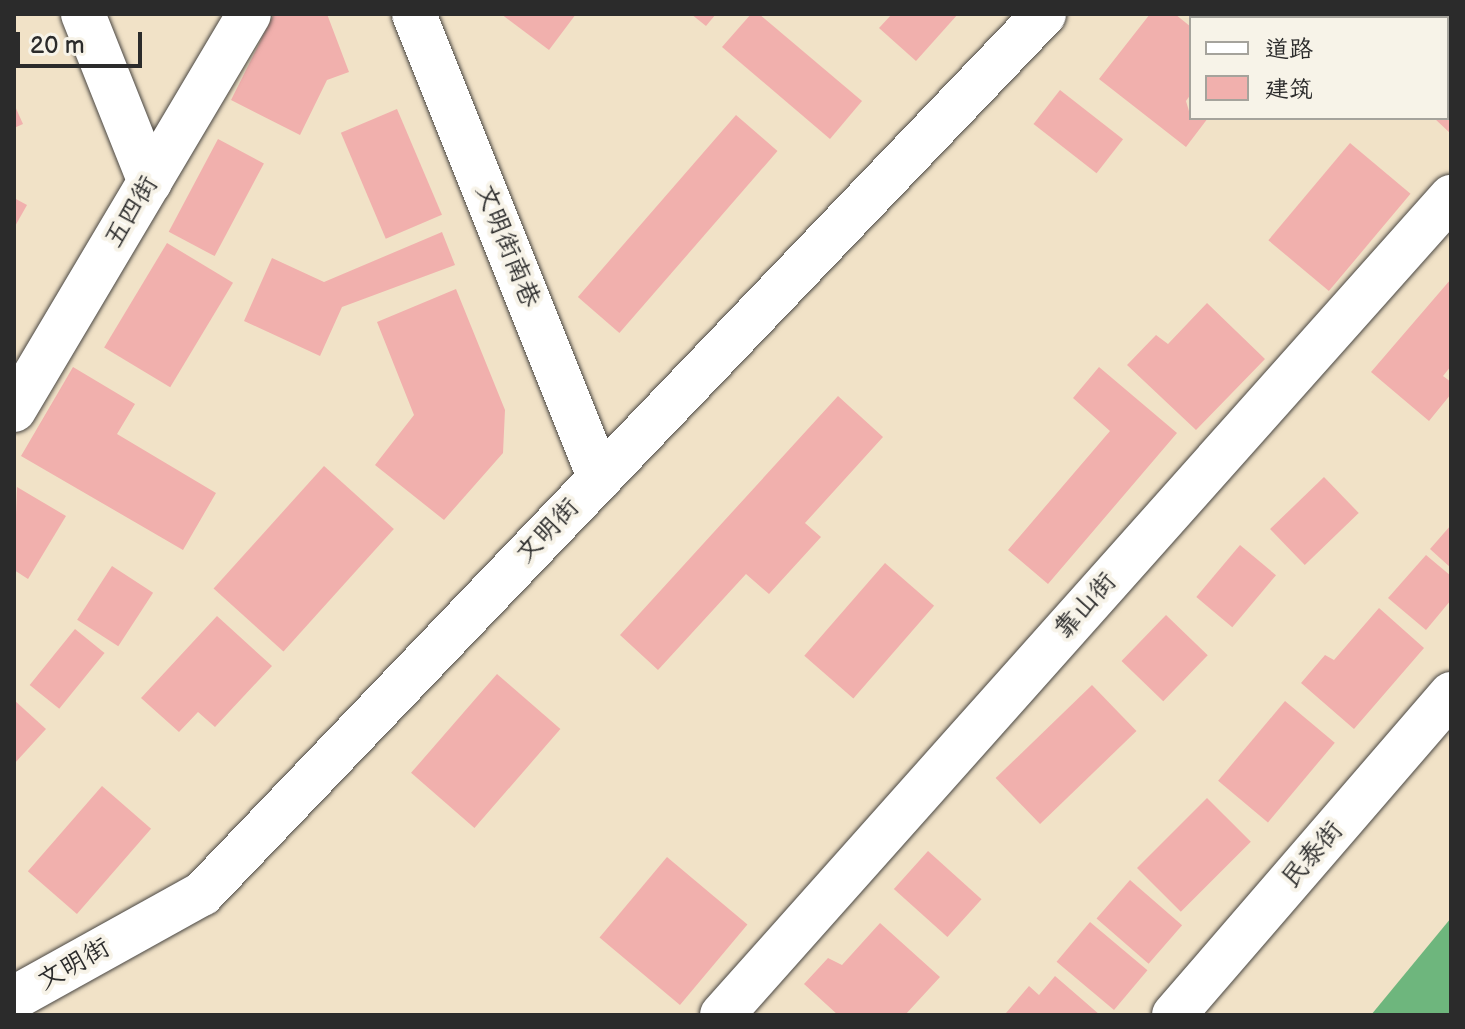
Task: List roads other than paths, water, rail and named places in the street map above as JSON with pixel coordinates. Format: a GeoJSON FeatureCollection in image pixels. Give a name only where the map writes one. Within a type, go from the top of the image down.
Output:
{"type":"FeatureCollection","features":[{"type":"Feature","properties":{"kind":"street"},"geometry":{"type":"LineString","coordinates":[[83,14],[150,182]]}},
{"type":"Feature","properties":{"kind":"street","name":"五四街"},"geometry":{"type":"LineString","coordinates":[[14,410],[249,14]]}},
{"type":"Feature","properties":{"kind":"street","name":"文明街南巷"},"geometry":{"type":"LineString","coordinates":[[414,14],[600,478]]}},
{"type":"Feature","properties":{"kind":"street","name":"文明街"},"geometry":{"type":"LineString","coordinates":[[14,998],[202,894],[1044,14]]}},
{"type":"Feature","properties":{"kind":"street","name":"靠山街"},"geometry":{"type":"LineString","coordinates":[[722,1015],[1451,197]]}},
{"type":"Feature","properties":{"kind":"street","name":"民泰街"},"geometry":{"type":"LineString","coordinates":[[1174,1015],[1451,694]]}}]}
